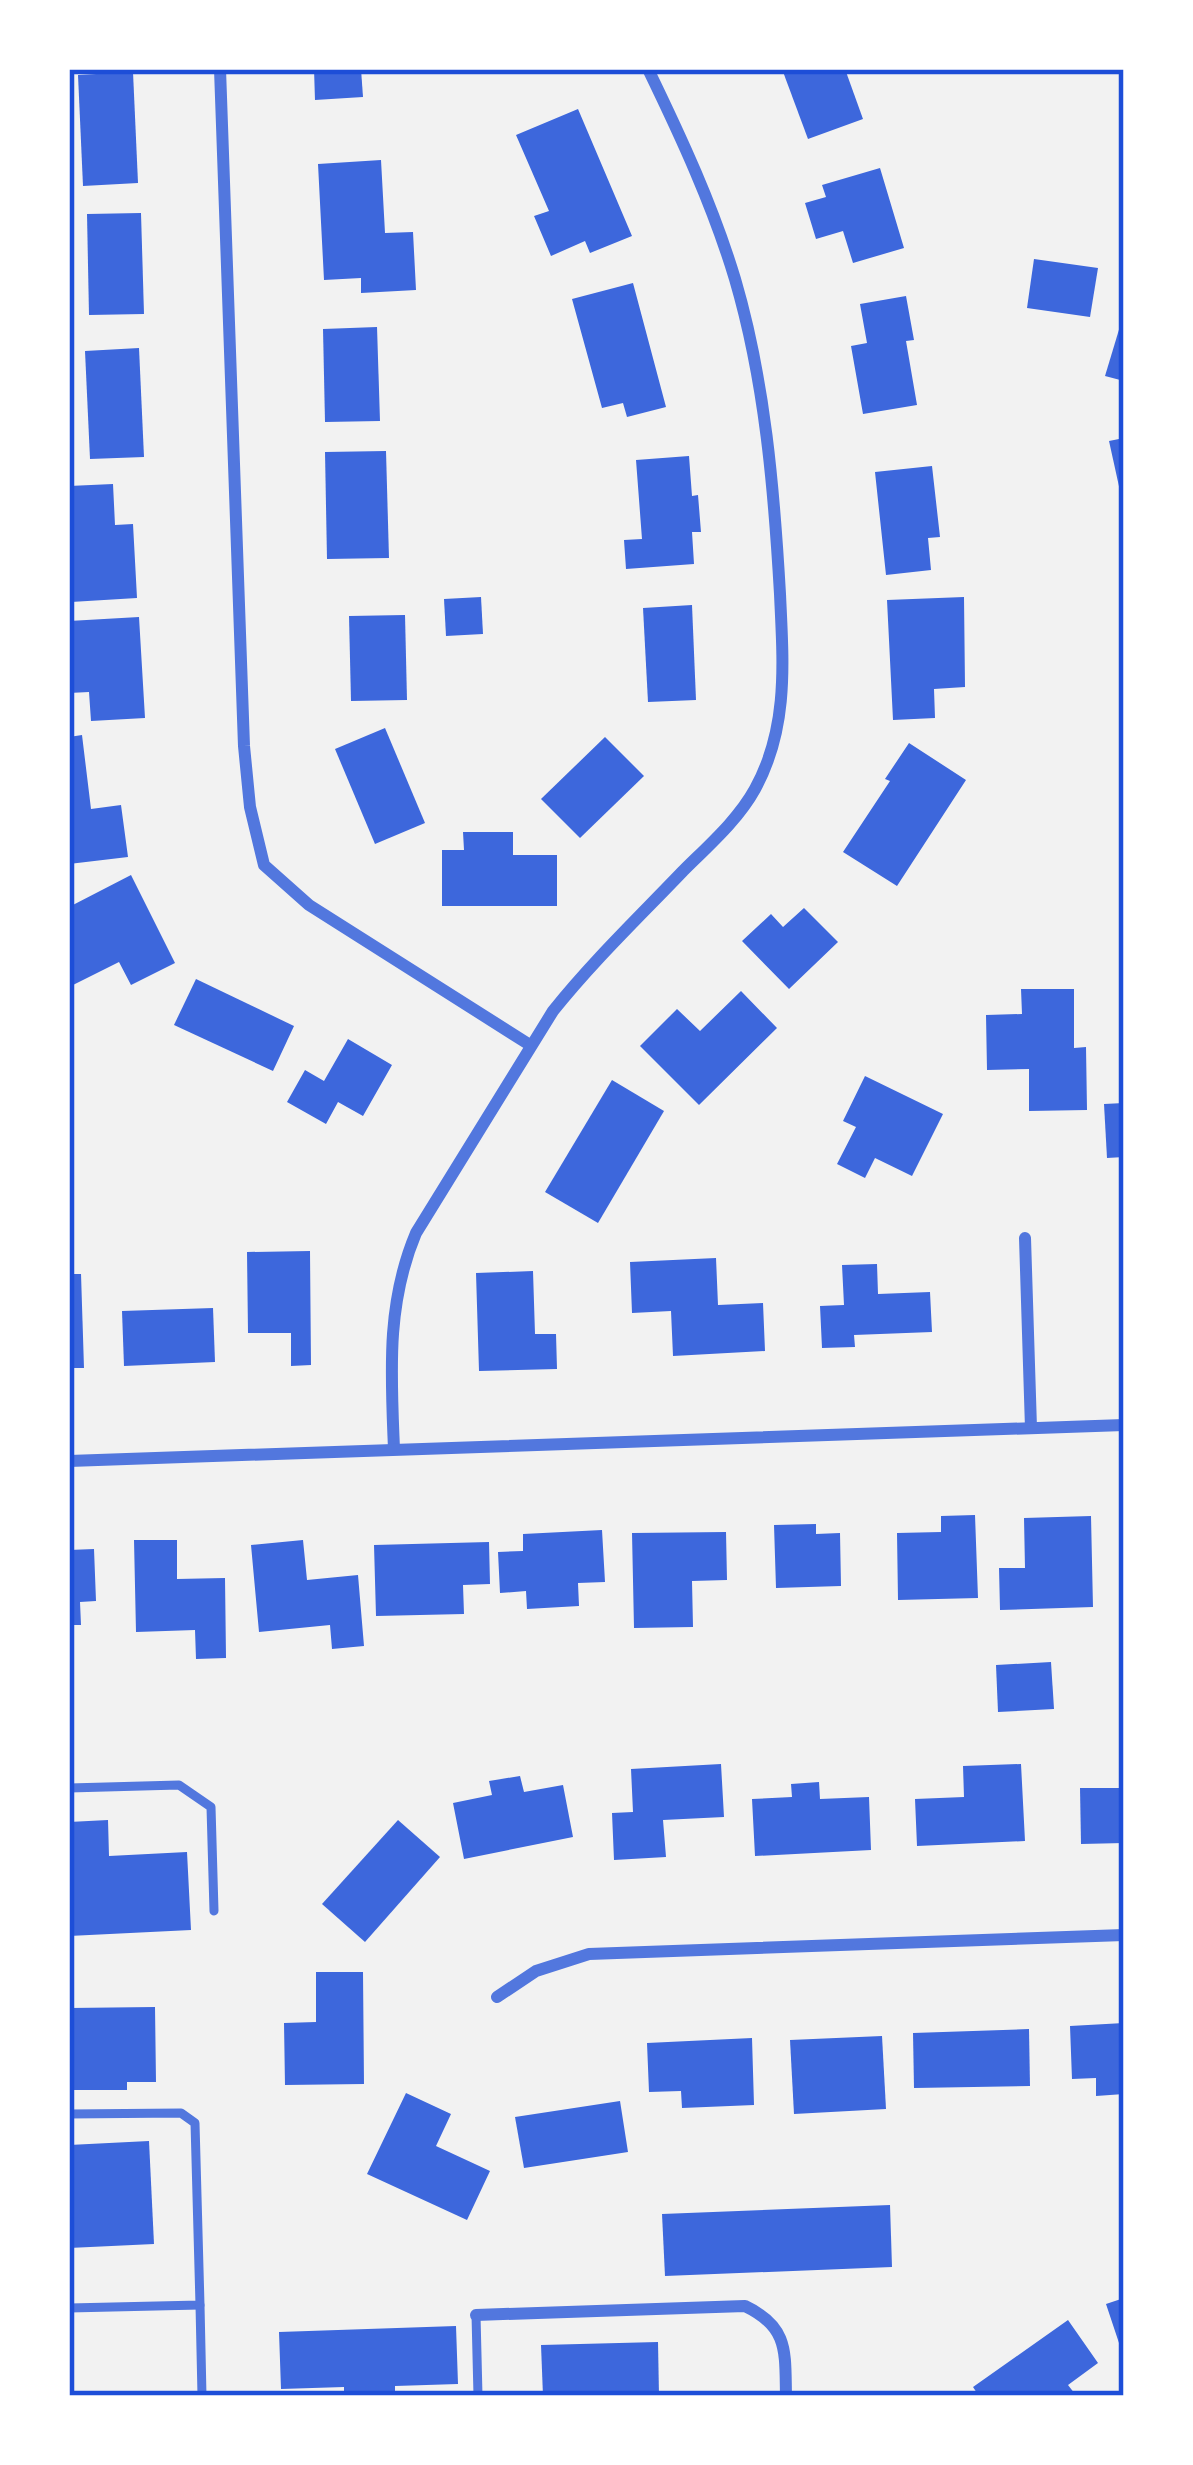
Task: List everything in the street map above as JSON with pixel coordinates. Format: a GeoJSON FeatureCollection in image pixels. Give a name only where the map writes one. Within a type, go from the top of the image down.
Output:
{"type":"FeatureCollection","features":[{"type":"Feature","properties":{"kind":"street"},"geometry":{"type":"LineString","coordinates":[[220,69],[244,746],[250,807],[264,865],[309,905],[530,1045]]}},
{"type":"Feature","properties":{"kind":"street"},"geometry":{"type":"LineString","coordinates":[[394,1449],[390,1338],[402,1266],[416,1233],[530,1045],[579,978],[726,828],[753,794],[772,755],[782,712],[776,511],[762,398],[735,280],[691,158],[648,69]]}},
{"type":"Feature","properties":{"kind":"street"},"geometry":{"type":"LineString","coordinates":[[1025,1238],[1031,1428]]}},
{"type":"Feature","properties":{"kind":"street"},"geometry":{"type":"LineString","coordinates":[[69,1461],[1124,1425]]}},
{"type":"Feature","properties":{"kind":"street"},"geometry":{"type":"LineString","coordinates":[[497,1997],[536,1971],[590,1954],[1124,1936]]}},
{"type":"Feature","properties":{"kind":"street"},"geometry":{"type":"LineString","coordinates":[[476,2314],[745,2306],[768,2317],[781,2336],[786,2396]]}},
{"type":"Feature","properties":{"kind":"lane"},"geometry":{"type":"LineString","coordinates":[[69,1788],[179,1785],[211,1808],[214,1911]]}},
{"type":"Feature","properties":{"kind":"lane"},"geometry":{"type":"LineString","coordinates":[[69,2114],[181,2113],[196,2123],[202,2396]]}},
{"type":"Feature","properties":{"kind":"lane"},"geometry":{"type":"LineString","coordinates":[[69,2308],[200,2305]]}},
{"type":"Feature","properties":{"kind":"lane"},"geometry":{"type":"LineString","coordinates":[[476,2314],[478,2396]]}},
{"type":"Feature","properties":{"kind":"building"},"geometry":{"type":"Polygon","coordinates":[[[314,69],[361,69],[363,97],[315,100],[314,69]]]}},
{"type":"Feature","properties":{"kind":"building"},"geometry":{"type":"Polygon","coordinates":[[[782,69],[845,69],[863,119],[808,139],[782,69]]]}},
{"type":"Feature","properties":{"kind":"building"},"geometry":{"type":"Polygon","coordinates":[[[133,72],[138,183],[83,186],[78,75],[133,72]]]}},
{"type":"Feature","properties":{"kind":"building"},"geometry":{"type":"Polygon","coordinates":[[[578,109],[632,236],[590,253],[585,241],[551,256],[534,216],[549,211],[516,135],[578,109]]]}},
{"type":"Feature","properties":{"kind":"building"},"geometry":{"type":"Polygon","coordinates":[[[381,160],[385,233],[413,232],[416,290],[361,293],[361,278],[324,280],[318,164],[381,160]]]}},
{"type":"Feature","properties":{"kind":"building"},"geometry":{"type":"Polygon","coordinates":[[[880,168],[904,248],[853,263],[843,231],[816,239],[805,203],[826,197],[822,185],[880,168]]]}},
{"type":"Feature","properties":{"kind":"building"},"geometry":{"type":"Polygon","coordinates":[[[141,213],[144,314],[89,315],[87,214],[141,213]]]}},
{"type":"Feature","properties":{"kind":"building"},"geometry":{"type":"Polygon","coordinates":[[[1034,259],[1098,268],[1090,317],[1027,308],[1034,259]]]}},
{"type":"Feature","properties":{"kind":"building"},"geometry":{"type":"Polygon","coordinates":[[[633,283],[666,407],[627,417],[623,403],[602,408],[572,299],[633,283]]]}},
{"type":"Feature","properties":{"kind":"building"},"geometry":{"type":"Polygon","coordinates":[[[906,296],[914,340],[906,341],[917,405],[863,414],[851,346],[867,343],[860,304],[906,296]]]}},
{"type":"Feature","properties":{"kind":"building"},"geometry":{"type":"Polygon","coordinates":[[[1124,313],[1124,381],[1105,376],[1124,313]]]}},
{"type":"Feature","properties":{"kind":"building"},"geometry":{"type":"Polygon","coordinates":[[[377,327],[380,421],[325,422],[323,329],[377,327]]]}},
{"type":"Feature","properties":{"kind":"building"},"geometry":{"type":"Polygon","coordinates":[[[139,348],[144,457],[90,459],[85,351],[139,348]]]}},
{"type":"Feature","properties":{"kind":"building"},"geometry":{"type":"Polygon","coordinates":[[[1124,438],[1124,500],[1122,500],[1109,441],[1124,438]]]}},
{"type":"Feature","properties":{"kind":"building"},"geometry":{"type":"Polygon","coordinates":[[[386,451],[389,558],[327,559],[325,452],[386,451]]]}},
{"type":"Feature","properties":{"kind":"building"},"geometry":{"type":"Polygon","coordinates":[[[689,456],[701,532],[692,532],[694,564],[626,569],[624,540],[642,539],[636,460],[689,456]]]}},
{"type":"Feature","properties":{"kind":"building"},"geometry":{"type":"Polygon","coordinates":[[[932,466],[940,537],[928,538],[931,570],[886,575],[875,472],[932,466]]]}},
{"type":"Feature","properties":{"kind":"building"},"geometry":{"type":"Polygon","coordinates":[[[113,484],[115,525],[133,524],[137,598],[71,602],[69,486],[113,484]]]}},
{"type":"Feature","properties":{"kind":"building"},"geometry":{"type":"Polygon","coordinates":[[[481,597],[483,634],[446,636],[444,599],[481,597]]]}},
{"type":"Feature","properties":{"kind":"building"},"geometry":{"type":"Polygon","coordinates":[[[964,597],[965,687],[934,689],[935,718],[893,720],[887,600],[964,597]]]}},
{"type":"Feature","properties":{"kind":"building"},"geometry":{"type":"Polygon","coordinates":[[[692,605],[696,700],[648,702],[643,608],[692,605]]]}},
{"type":"Feature","properties":{"kind":"building"},"geometry":{"type":"Polygon","coordinates":[[[405,615],[407,700],[351,701],[349,616],[405,615]]]}},
{"type":"Feature","properties":{"kind":"building"},"geometry":{"type":"Polygon","coordinates":[[[139,617],[145,718],[91,721],[89,692],[69,693],[69,621],[139,617]]]}},
{"type":"Feature","properties":{"kind":"building"},"geometry":{"type":"Polygon","coordinates":[[[385,728],[425,823],[375,844],[335,749],[385,728]]]}},
{"type":"Feature","properties":{"kind":"building"},"geometry":{"type":"Polygon","coordinates":[[[82,735],[91,809],[121,805],[128,857],[69,864],[69,737],[82,735]]]}},
{"type":"Feature","properties":{"kind":"building"},"geometry":{"type":"Polygon","coordinates":[[[605,737],[644,776],[580,838],[541,799],[605,737]]]}},
{"type":"Feature","properties":{"kind":"building"},"geometry":{"type":"Polygon","coordinates":[[[909,743],[966,780],[897,886],[843,852],[909,743]]]}},
{"type":"Feature","properties":{"kind":"building"},"geometry":{"type":"Polygon","coordinates":[[[463,832],[513,832],[513,855],[557,855],[557,906],[442,906],[442,850],[464,850],[463,832]]]}},
{"type":"Feature","properties":{"kind":"building"},"geometry":{"type":"Polygon","coordinates":[[[131,875],[175,963],[131,985],[119,962],[69,987],[69,907],[131,875]]]}},
{"type":"Feature","properties":{"kind":"building"},"geometry":{"type":"Polygon","coordinates":[[[804,908],[838,942],[789,989],[742,941],[771,914],[783,927],[804,908]]]}},
{"type":"Feature","properties":{"kind":"building"},"geometry":{"type":"Polygon","coordinates":[[[196,979],[294,1026],[273,1071],[174,1025],[196,979]]]}},
{"type":"Feature","properties":{"kind":"building"},"geometry":{"type":"Polygon","coordinates":[[[1021,989],[1074,989],[1074,1048],[1086,1047],[1087,1110],[1029,1111],[1029,1069],[987,1070],[986,1015],[1022,1014],[1021,989]]]}},
{"type":"Feature","properties":{"kind":"building"},"geometry":{"type":"Polygon","coordinates":[[[741,991],[777,1028],[699,1105],[640,1046],[677,1009],[700,1031],[741,991]]]}},
{"type":"Feature","properties":{"kind":"building"},"geometry":{"type":"Polygon","coordinates":[[[348,1039],[392,1065],[363,1116],[338,1102],[326,1124],[287,1102],[305,1070],[324,1081],[348,1039]]]}},
{"type":"Feature","properties":{"kind":"building"},"geometry":{"type":"Polygon","coordinates":[[[865,1076],[943,1114],[912,1176],[875,1158],[865,1178],[837,1164],[856,1127],[843,1121],[865,1076]]]}},
{"type":"Feature","properties":{"kind":"building"},"geometry":{"type":"Polygon","coordinates":[[[612,1080],[664,1111],[598,1223],[545,1192],[612,1080]]]}},
{"type":"Feature","properties":{"kind":"building"},"geometry":{"type":"Polygon","coordinates":[[[1124,1103],[1124,1157],[1107,1158],[1104,1104],[1124,1103]]]}},
{"type":"Feature","properties":{"kind":"building"},"geometry":{"type":"Polygon","coordinates":[[[310,1251],[311,1365],[291,1366],[291,1333],[248,1333],[247,1252],[310,1251]]]}},
{"type":"Feature","properties":{"kind":"building"},"geometry":{"type":"Polygon","coordinates":[[[716,1258],[718,1305],[763,1303],[765,1351],[673,1356],[671,1311],[632,1313],[630,1262],[716,1258]]]}},
{"type":"Feature","properties":{"kind":"building"},"geometry":{"type":"Polygon","coordinates":[[[877,1264],[878,1294],[930,1292],[932,1332],[854,1335],[855,1347],[822,1348],[820,1306],[844,1305],[842,1265],[877,1264]]]}},
{"type":"Feature","properties":{"kind":"building"},"geometry":{"type":"Polygon","coordinates":[[[533,1271],[535,1334],[556,1334],[557,1369],[479,1371],[476,1273],[533,1271]]]}},
{"type":"Feature","properties":{"kind":"building"},"geometry":{"type":"Polygon","coordinates":[[[69,1274],[81,1274],[84,1368],[69,1368],[69,1274]]]}},
{"type":"Feature","properties":{"kind":"building"},"geometry":{"type":"Polygon","coordinates":[[[213,1308],[215,1362],[124,1366],[122,1311],[213,1308]]]}},
{"type":"Feature","properties":{"kind":"building"},"geometry":{"type":"Polygon","coordinates":[[[975,1515],[978,1598],[898,1600],[897,1533],[941,1532],[941,1516],[975,1515]]]}},
{"type":"Feature","properties":{"kind":"building"},"geometry":{"type":"Polygon","coordinates":[[[1091,1516],[1093,1607],[1000,1610],[999,1568],[1025,1568],[1024,1518],[1091,1516]]]}},
{"type":"Feature","properties":{"kind":"building"},"geometry":{"type":"Polygon","coordinates":[[[816,1524],[816,1534],[840,1533],[841,1586],[776,1588],[774,1525],[816,1524]]]}},
{"type":"Feature","properties":{"kind":"building"},"geometry":{"type":"Polygon","coordinates":[[[602,1530],[605,1582],[578,1583],[579,1606],[527,1609],[526,1591],[500,1593],[498,1552],[523,1551],[523,1534],[602,1530]]]}},
{"type":"Feature","properties":{"kind":"building"},"geometry":{"type":"Polygon","coordinates":[[[726,1532],[727,1580],[692,1581],[693,1627],[634,1628],[632,1533],[726,1532]]]}},
{"type":"Feature","properties":{"kind":"building"},"geometry":{"type":"Polygon","coordinates":[[[134,1540],[177,1540],[177,1579],[225,1578],[226,1658],[196,1659],[195,1630],[136,1632],[134,1540]]]}},
{"type":"Feature","properties":{"kind":"building"},"geometry":{"type":"Polygon","coordinates":[[[303,1540],[307,1580],[358,1575],[364,1646],[332,1649],[330,1625],[259,1632],[251,1545],[303,1540]]]}},
{"type":"Feature","properties":{"kind":"building"},"geometry":{"type":"Polygon","coordinates":[[[489,1542],[490,1584],[463,1585],[464,1614],[376,1616],[374,1545],[489,1542]]]}},
{"type":"Feature","properties":{"kind":"building"},"geometry":{"type":"Polygon","coordinates":[[[94,1549],[96,1601],[80,1602],[81,1625],[69,1625],[69,1550],[94,1549]]]}},
{"type":"Feature","properties":{"kind":"building"},"geometry":{"type":"Polygon","coordinates":[[[1051,1662],[1054,1709],[998,1712],[996,1665],[1051,1662]]]}},
{"type":"Feature","properties":{"kind":"building"},"geometry":{"type":"Polygon","coordinates":[[[721,1764],[724,1817],[663,1820],[666,1857],[614,1860],[612,1813],[633,1812],[631,1769],[721,1764]]]}},
{"type":"Feature","properties":{"kind":"building"},"geometry":{"type":"Polygon","coordinates":[[[1021,1764],[1025,1841],[917,1846],[915,1799],[964,1797],[963,1766],[1021,1764]]]}},
{"type":"Feature","properties":{"kind":"building"},"geometry":{"type":"Polygon","coordinates":[[[520,1776],[524,1792],[563,1785],[573,1837],[464,1859],[453,1803],[492,1795],[489,1781],[520,1776]]]}},
{"type":"Feature","properties":{"kind":"building"},"geometry":{"type":"Polygon","coordinates":[[[819,1782],[820,1799],[869,1797],[871,1850],[755,1856],[752,1799],[792,1797],[791,1784],[819,1782]]]}},
{"type":"Feature","properties":{"kind":"building"},"geometry":{"type":"Polygon","coordinates":[[[1080,1788],[1124,1788],[1124,1843],[1081,1844],[1080,1788]]]}},
{"type":"Feature","properties":{"kind":"building"},"geometry":{"type":"Polygon","coordinates":[[[108,1820],[109,1856],[187,1852],[191,1930],[69,1936],[69,1822],[108,1820]]]}},
{"type":"Feature","properties":{"kind":"building"},"geometry":{"type":"Polygon","coordinates":[[[398,1820],[440,1857],[365,1942],[322,1904],[398,1820]]]}},
{"type":"Feature","properties":{"kind":"building"},"geometry":{"type":"Polygon","coordinates":[[[316,1972],[363,1972],[364,2084],[285,2085],[284,2023],[316,2022],[316,1972]]]}},
{"type":"Feature","properties":{"kind":"building"},"geometry":{"type":"Polygon","coordinates":[[[155,2007],[156,2082],[127,2082],[127,2090],[69,2090],[69,2008],[155,2007]]]}},
{"type":"Feature","properties":{"kind":"building"},"geometry":{"type":"Polygon","coordinates":[[[1124,2023],[1124,2094],[1096,2096],[1096,2078],[1072,2079],[1070,2026],[1124,2023]]]}},
{"type":"Feature","properties":{"kind":"building"},"geometry":{"type":"Polygon","coordinates":[[[1029,2029],[1030,2086],[914,2088],[913,2033],[1029,2029]]]}},
{"type":"Feature","properties":{"kind":"building"},"geometry":{"type":"Polygon","coordinates":[[[882,2036],[886,2109],[794,2114],[790,2040],[882,2036]]]}},
{"type":"Feature","properties":{"kind":"building"},"geometry":{"type":"Polygon","coordinates":[[[752,2038],[754,2105],[682,2108],[681,2091],[649,2092],[647,2043],[752,2038]]]}},
{"type":"Feature","properties":{"kind":"building"},"geometry":{"type":"Polygon","coordinates":[[[406,2093],[451,2114],[436,2146],[490,2171],[467,2220],[367,2174],[406,2093]]]}},
{"type":"Feature","properties":{"kind":"building"},"geometry":{"type":"Polygon","coordinates":[[[620,2101],[628,2152],[524,2168],[515,2117],[620,2101]]]}},
{"type":"Feature","properties":{"kind":"building"},"geometry":{"type":"Polygon","coordinates":[[[149,2141],[154,2244],[69,2248],[69,2145],[149,2141]]]}},
{"type":"Feature","properties":{"kind":"building"},"geometry":{"type":"Polygon","coordinates":[[[890,2205],[892,2267],[665,2276],[662,2214],[890,2205]]]}},
{"type":"Feature","properties":{"kind":"building"},"geometry":{"type":"Polygon","coordinates":[[[1124,2298],[1124,2355],[1123,2355],[1106,2304],[1124,2298]]]}},
{"type":"Feature","properties":{"kind":"building"},"geometry":{"type":"Polygon","coordinates":[[[1068,2320],[1098,2363],[1068,2385],[1075,2394],[979,2396],[973,2387],[1068,2320]]]}},
{"type":"Feature","properties":{"kind":"building"},"geometry":{"type":"Polygon","coordinates":[[[456,2326],[458,2384],[395,2386],[395,2396],[344,2396],[344,2387],[281,2389],[279,2332],[456,2326]]]}},
{"type":"Feature","properties":{"kind":"building"},"geometry":{"type":"Polygon","coordinates":[[[658,2342],[659,2396],[543,2396],[541,2345],[658,2342]]]}}]}
